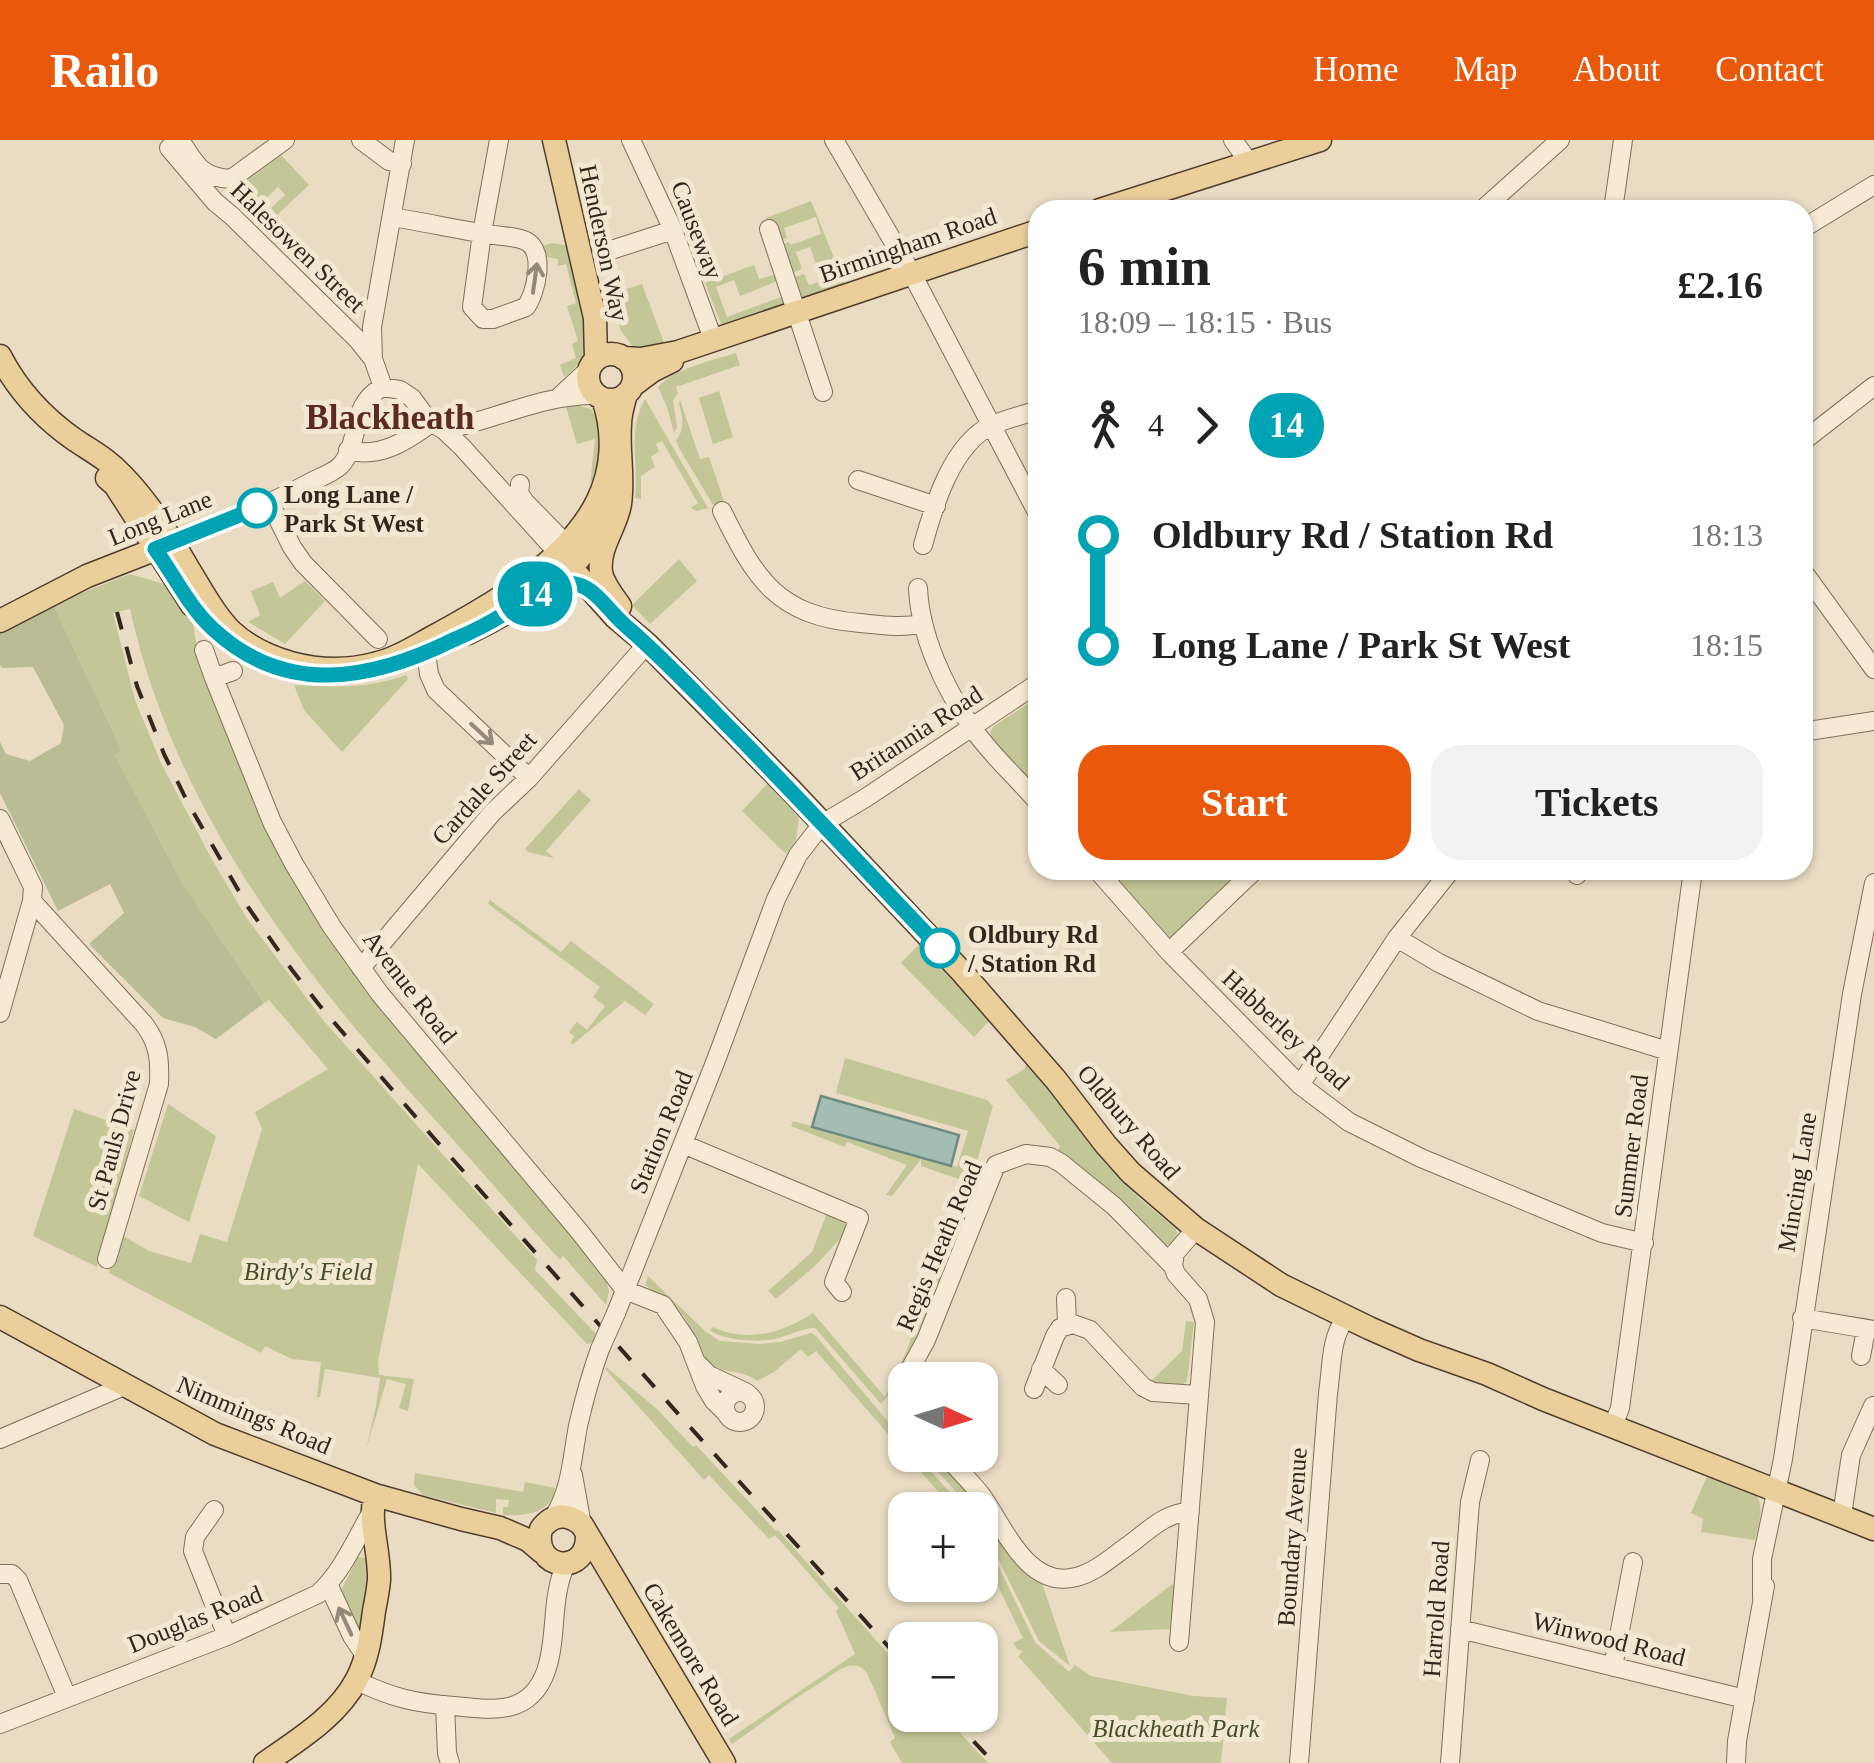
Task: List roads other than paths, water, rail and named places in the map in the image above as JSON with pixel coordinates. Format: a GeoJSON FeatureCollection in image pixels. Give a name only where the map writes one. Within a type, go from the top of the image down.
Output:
{"type":"FeatureCollection","features":[{"type":"Feature","properties":{"kind":"main road","name":"Henderson Way"},"geometry":{"type":"LineString","coordinates":[[554,140],[606,360]]}},
{"type":"Feature","properties":{"kind":"main road","name":"Henderson Way"},"geometry":{"type":"LineString","coordinates":[[566,140],[603,320],[606,360]]}},
{"type":"Feature","properties":{"kind":"main road"},"geometry":{"type":"LineString","coordinates":[[1130,200],[1320,140]]}},
{"type":"Feature","properties":{"kind":"main road","name":"Birmingham Road"},"geometry":{"type":"LineString","coordinates":[[606,360],[641,359],[754,336],[796,313],[1028,233]]}},
{"type":"Feature","properties":{"kind":"main road","name":"Birmingham Road"},"geometry":{"type":"LineString","coordinates":[[614,393],[661,366],[725,340]]}},
{"type":"Feature","properties":{"kind":"main road"},"geometry":{"type":"LineString","coordinates":[[0,356],[14,382],[40,413],[80,444],[104,456],[133,486],[153,511],[164,546],[231,630],[251,646],[276,658],[319,668],[352,668],[418,652],[467,618],[542,579],[568,545],[606,479],[614,393],[633,370],[606,360],[588,384],[614,393]]}},
{"type":"Feature","properties":{"kind":"main road"},"geometry":{"type":"LineString","coordinates":[[568,545],[598,528],[611,496],[621,412],[614,393]]}},
{"type":"Feature","properties":{"kind":"main road"},"geometry":{"type":"LineString","coordinates":[[600,589],[602,550],[620,504],[620,442]]}},
{"type":"Feature","properties":{"kind":"main road"},"geometry":{"type":"LineString","coordinates":[[568,545],[647,644]]}},
{"type":"Feature","properties":{"kind":"main road","name":"Long Lane"},"geometry":{"type":"LineString","coordinates":[[0,621],[88,576],[164,546]]}},
{"type":"Feature","properties":{"kind":"main road"},"geometry":{"type":"LineString","coordinates":[[542,579],[600,589]]}},
{"type":"Feature","properties":{"kind":"main road","name":"Oldbury Road"},"geometry":{"type":"LineString","coordinates":[[647,644],[962,972],[1132,1173],[1196,1229],[1280,1286],[1346,1318],[1874,1529]]}},
{"type":"Feature","properties":{"kind":"main road","name":"Nimmings Road"},"geometry":{"type":"LineString","coordinates":[[0,1317],[215,1434],[373,1504],[500,1528],[557,1558]]}},
{"type":"Feature","properties":{"kind":"main road"},"geometry":{"type":"LineString","coordinates":[[265,1763],[318,1725],[357,1680],[372,1636],[379,1581],[373,1504]]}},
{"type":"Feature","properties":{"kind":"main road"},"geometry":{"type":"LineString","coordinates":[[551,1519],[575,1519],[585,1529],[585,1551],[557,1558],[539,1537],[551,1519]]}},
{"type":"Feature","properties":{"kind":"main road","name":"Nimmings Road"},"geometry":{"type":"LineString","coordinates":[[500,1528],[538,1526],[551,1519]]}},
{"type":"Feature","properties":{"kind":"main road","name":"Cakemore Road"},"geometry":{"type":"LineString","coordinates":[[585,1529],[724,1763]]}},
{"type":"Feature","properties":{"kind":"main road","name":"Cakemore Road"},"geometry":{"type":"LineString","coordinates":[[557,1558],[612,1573]]}},
{"type":"Feature","properties":{"kind":"street"},"geometry":{"type":"LineString","coordinates":[[170,142],[204,173],[231,178],[285,140]]}},
{"type":"Feature","properties":{"kind":"street"},"geometry":{"type":"LineString","coordinates":[[361,140],[389,161],[402,164]]}},
{"type":"Feature","properties":{"kind":"street"},"geometry":{"type":"LineString","coordinates":[[373,359],[372,334],[405,140]]}},
{"type":"Feature","properties":{"kind":"street"},"geometry":{"type":"LineString","coordinates":[[392,216],[482,234],[526,241],[537,260],[532,298],[526,307],[493,319],[483,319],[472,307],[482,234],[499,140]]}},
{"type":"Feature","properties":{"kind":"street","name":"Causeway"},"geometry":{"type":"LineString","coordinates":[[631,140],[725,340]]}},
{"type":"Feature","properties":{"kind":"street"},"geometry":{"type":"LineString","coordinates":[[1233,140],[1248,161]]}},
{"type":"Feature","properties":{"kind":"street"},"geometry":{"type":"LineString","coordinates":[[1493,200],[1560,140]]}},
{"type":"Feature","properties":{"kind":"street"},"geometry":{"type":"LineString","coordinates":[[1615,200],[1623,140]]}},
{"type":"Feature","properties":{"kind":"street","name":"Halesowen Street"},"geometry":{"type":"LineString","coordinates":[[170,142],[214,202],[354,337],[373,359],[383,387]]}},
{"type":"Feature","properties":{"kind":"street"},"geometry":{"type":"LineString","coordinates":[[839,142],[1028,494]]}},
{"type":"Feature","properties":{"kind":"street"},"geometry":{"type":"LineString","coordinates":[[231,178],[228,199],[232,216]]}},
{"type":"Feature","properties":{"kind":"street"},"geometry":{"type":"LineString","coordinates":[[1813,222],[1874,185]]}},
{"type":"Feature","properties":{"kind":"street"},"geometry":{"type":"LineString","coordinates":[[605,252],[673,230]]}},
{"type":"Feature","properties":{"kind":"street","name":"Birmingham Road"},"geometry":{"type":"LineString","coordinates":[[768,230],[822,392]]}},
{"type":"Feature","properties":{"kind":"street","name":"Birmingham Road"},"geometry":{"type":"LineString","coordinates":[[559,397],[606,360]]}},
{"type":"Feature","properties":{"kind":"street"},"geometry":{"type":"LineString","coordinates":[[1813,433],[1874,386]]}},
{"type":"Feature","properties":{"kind":"street"},"geometry":{"type":"LineString","coordinates":[[344,458],[372,394],[383,387],[400,390],[520,493],[568,545],[541,554],[542,579]]}},
{"type":"Feature","properties":{"kind":"street","name":"Birmingham Road"},"geometry":{"type":"LineString","coordinates":[[344,458],[391,448],[438,426],[464,426],[559,397],[614,393]]}},
{"type":"Feature","properties":{"kind":"street"},"geometry":{"type":"LineString","coordinates":[[923,545],[959,453],[993,425],[1028,413]]}},
{"type":"Feature","properties":{"kind":"street","name":"Long Lane"},"geometry":{"type":"LineString","coordinates":[[164,546],[270,502],[344,458]]}},
{"type":"Feature","properties":{"kind":"street"},"geometry":{"type":"LineString","coordinates":[[858,480],[936,506]]}},
{"type":"Feature","properties":{"kind":"street"},"geometry":{"type":"LineString","coordinates":[[270,502],[304,563],[378,639]]}},
{"type":"Feature","properties":{"kind":"street"},"geometry":{"type":"LineString","coordinates":[[722,511],[740,548],[765,584],[782,600],[801,610],[849,622],[902,627],[923,624]]}},
{"type":"Feature","properties":{"kind":"street"},"geometry":{"type":"LineString","coordinates":[[1813,585],[1874,669]]}},
{"type":"Feature","properties":{"kind":"street"},"geometry":{"type":"LineString","coordinates":[[918,588],[923,624],[947,685],[972,728],[1028,791]]}},
{"type":"Feature","properties":{"kind":"street","name":"Cardale Street"},"geometry":{"type":"LineString","coordinates":[[361,968],[492,813],[529,778],[647,644]]}},
{"type":"Feature","properties":{"kind":"street","name":"Avenue Road"},"geometry":{"type":"LineString","coordinates":[[204,650],[280,836],[316,903],[361,968],[625,1290]]}},
{"type":"Feature","properties":{"kind":"street"},"geometry":{"type":"LineString","coordinates":[[418,652],[436,690],[529,778]]}},
{"type":"Feature","properties":{"kind":"street"},"geometry":{"type":"LineString","coordinates":[[214,678],[233,671]]}},
{"type":"Feature","properties":{"kind":"street","name":"Britannia Road"},"geometry":{"type":"LineString","coordinates":[[822,824],[1028,690]]}},
{"type":"Feature","properties":{"kind":"street"},"geometry":{"type":"LineString","coordinates":[[1813,730],[1874,721]]}},
{"type":"Feature","properties":{"kind":"street"},"geometry":{"type":"LineString","coordinates":[[0,818],[33,887],[0,1013]]}},
{"type":"Feature","properties":{"kind":"street","name":"Station Road"},"geometry":{"type":"LineString","coordinates":[[551,1519],[561,1506],[572,1470],[578,1426],[600,1349],[684,1144],[776,899],[798,854],[822,824]]}},
{"type":"Feature","properties":{"kind":"street","name":"Habberley Road"},"geometry":{"type":"LineString","coordinates":[[1106,880],[1169,952],[1300,1085],[1349,1122],[1421,1158],[1602,1233],[1644,1244]]}},
{"type":"Feature","properties":{"kind":"street"},"geometry":{"type":"LineString","coordinates":[[1169,952],[1245,880]]}},
{"type":"Feature","properties":{"kind":"street"},"geometry":{"type":"LineString","coordinates":[[1300,1085],[1397,938],[1442,880]]}},
{"type":"Feature","properties":{"kind":"street","name":"Summer Road"},"geometry":{"type":"LineString","coordinates":[[1613,1426],[1620,1408],[1644,1244],[1692,880]]}},
{"type":"Feature","properties":{"kind":"street","name":"Mincing Lane"},"geometry":{"type":"LineString","coordinates":[[1737,1740],[1762,1598],[1762,1558],[1777,1490],[1852,994],[1870,923],[1874,883]]}},
{"type":"Feature","properties":{"kind":"street","name":"St Pauls Drive"},"geometry":{"type":"LineString","coordinates":[[32,900],[144,1024],[160,1060],[158,1084],[108,1259]]}},
{"type":"Feature","properties":{"kind":"street"},"geometry":{"type":"LineString","coordinates":[[1397,938],[1538,1011],[1668,1051]]}},
{"type":"Feature","properties":{"kind":"street"},"geometry":{"type":"LineString","coordinates":[[684,1144],[859,1218],[834,1282],[842,1292]]}},
{"type":"Feature","properties":{"kind":"street","name":"Regis Heath Road"},"geometry":{"type":"LineString","coordinates":[[914,1362],[996,1164],[1026,1154],[1050,1157],[1061,1163],[1114,1206],[1173,1266],[1198,1298],[1205,1322],[1178,1642]]}},
{"type":"Feature","properties":{"kind":"street"},"geometry":{"type":"LineString","coordinates":[[1173,1266],[1175,1253],[1196,1229]]}},
{"type":"Feature","properties":{"kind":"street"},"geometry":{"type":"LineString","coordinates":[[625,1290],[663,1305],[688,1342],[705,1386],[714,1402],[726,1413],[730,1395],[738,1391],[748,1393],[709,1374],[697,1363]]}},
{"type":"Feature","properties":{"kind":"street"},"geometry":{"type":"LineString","coordinates":[[1066,1298],[1068,1325]]}},
{"type":"Feature","properties":{"kind":"street","name":"Boundary Avenue"},"geometry":{"type":"LineString","coordinates":[[1300,1763],[1328,1392],[1338,1326],[1346,1318]]}},
{"type":"Feature","properties":{"kind":"street"},"geometry":{"type":"LineString","coordinates":[[1802,1318],[1870,1330],[1861,1356]]}},
{"type":"Feature","properties":{"kind":"street"},"geometry":{"type":"LineString","coordinates":[[1034,1389],[1055,1336],[1068,1325],[1090,1330],[1152,1392],[1198,1395]]}},
{"type":"Feature","properties":{"kind":"street"},"geometry":{"type":"LineString","coordinates":[[1041,1369],[1058,1385]]}},
{"type":"Feature","properties":{"kind":"street"},"geometry":{"type":"LineString","coordinates":[[0,1439],[124,1386]]}},
{"type":"Feature","properties":{"kind":"street"},"geometry":{"type":"LineString","coordinates":[[1842,1516],[1851,1455],[1873,1406]]}},
{"type":"Feature","properties":{"kind":"street","name":"Harrold Road"},"geometry":{"type":"LineString","coordinates":[[1450,1763],[1470,1502],[1480,1460]]}},
{"type":"Feature","properties":{"kind":"street","name":"Station Road"},"geometry":{"type":"LineString","coordinates":[[572,1470],[585,1529]]}},
{"type":"Feature","properties":{"kind":"street"},"geometry":{"type":"LineString","coordinates":[[961,1472],[1032,1566],[1046,1576],[1060,1579],[1092,1571],[1170,1515],[1190,1512]]}},
{"type":"Feature","properties":{"kind":"street","name":"Douglas Road"},"geometry":{"type":"LineString","coordinates":[[0,1724],[227,1636],[318,1594],[346,1559],[373,1504]]}},
{"type":"Feature","properties":{"kind":"street"},"geometry":{"type":"LineString","coordinates":[[214,1510],[195,1537],[192,1551],[227,1636]]}},
{"type":"Feature","properties":{"kind":"street"},"geometry":{"type":"LineString","coordinates":[[357,1680],[388,1696],[411,1702],[497,1710],[520,1703],[537,1690],[546,1671],[559,1580],[557,1558]]}},
{"type":"Feature","properties":{"kind":"street"},"geometry":{"type":"LineString","coordinates":[[1613,1667],[1633,1562]]}},
{"type":"Feature","properties":{"kind":"street"},"geometry":{"type":"LineString","coordinates":[[0,1574],[12,1574],[18,1580],[66,1697]]}},
{"type":"Feature","properties":{"kind":"street"},"geometry":{"type":"LineString","coordinates":[[328,1584],[366,1657]]}},
{"type":"Feature","properties":{"kind":"street","name":"Winwood Road"},"geometry":{"type":"LineString","coordinates":[[1460,1628],[1746,1698]]}},
{"type":"Feature","properties":{"kind":"street"},"geometry":{"type":"LineString","coordinates":[[445,1705],[450,1763]]}},
{"type":"Feature","properties":{"kind":"street"},"geometry":{"type":"LineString","coordinates":[[1728,1763],[1737,1740]]}},
{"type":"Feature","properties":{"kind":"street"},"geometry":{"type":"LineString","coordinates":[[1736,1763],[1737,1740]]}},
{"type":"Feature","properties":{"kind":"water"},"geometry":{"type":"Polygon","coordinates":[[[821,1096],[959,1135],[951,1166],[812,1127],[821,1096]]]}},
{"type":"Feature","properties":{"kind":"railway"},"geometry":{"type":"LineString","coordinates":[[117,612],[137,686],[164,754],[248,907],[292,970],[433,1137],[888,1646]]}},
{"type":"Feature","properties":{"kind":"railway"},"geometry":{"type":"LineString","coordinates":[[965,1732],[994,1763]]}},
{"type":"Feature","properties":{"kind":"place","name":"Long Lane / Park St West"},"geometry":{"type":"Point","coordinates":[257,508]}},
{"type":"Feature","properties":{"kind":"place","name":"Oldbury Rd / Station Rd"},"geometry":{"type":"Point","coordinates":[940,948]}},
{"type":"Feature","properties":{"kind":"district","name":"Blackheath"},"geometry":{"type":"Point","coordinates":[390,417]}},
{"type":"Feature","properties":{"kind":"park label","name":"Birdy's Field"},"geometry":{"type":"Point","coordinates":[308,1271]}},
{"type":"Feature","properties":{"kind":"park label","name":"Blackheath Park"},"geometry":{"type":"Point","coordinates":[1176,1728]}}]}
